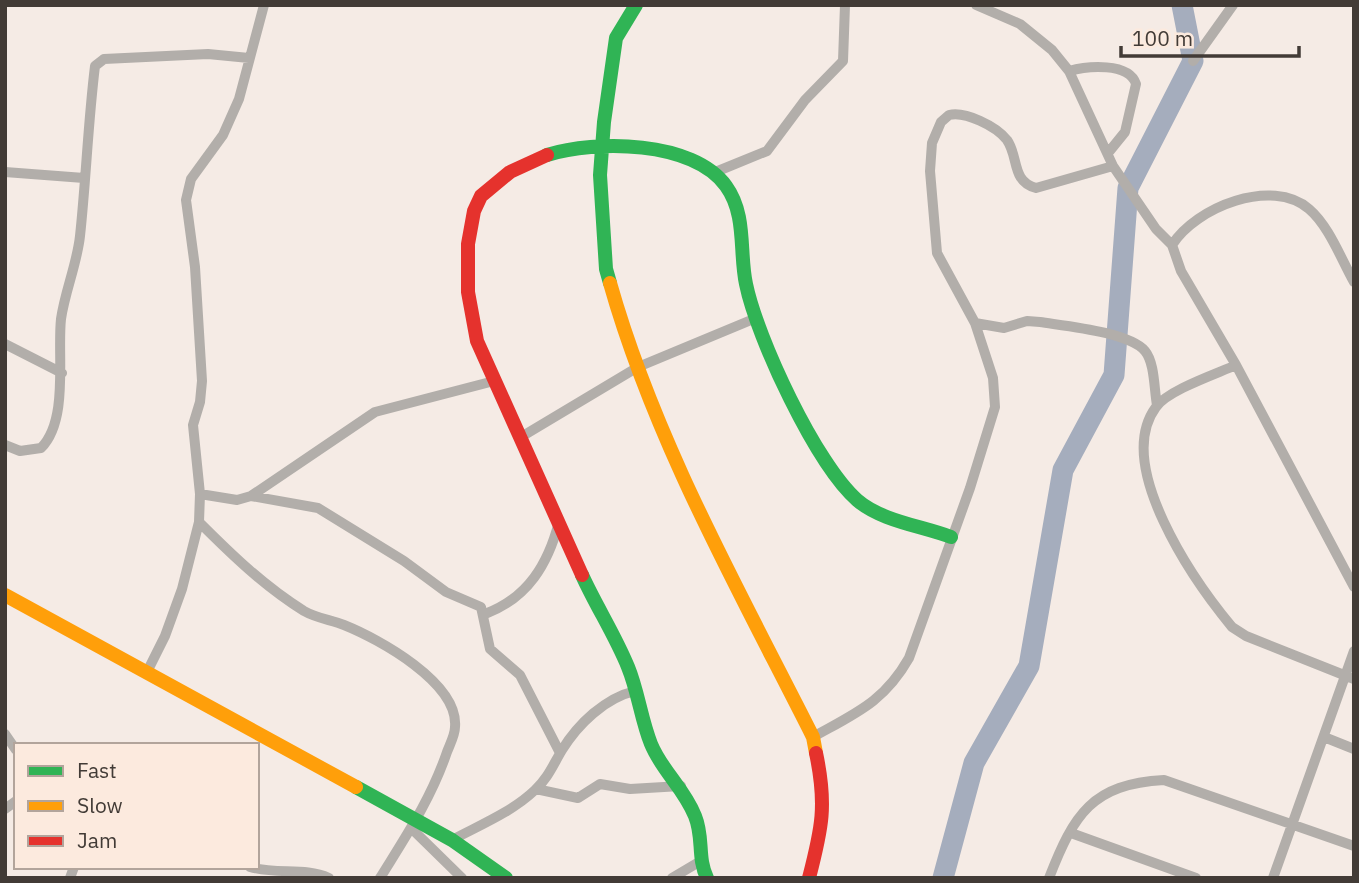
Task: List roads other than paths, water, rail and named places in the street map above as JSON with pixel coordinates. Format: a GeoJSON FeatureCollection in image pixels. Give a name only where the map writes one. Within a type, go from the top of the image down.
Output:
{"type":"FeatureCollection","features":[{"type":"Feature","properties":{"kind":"street"},"geometry":{"type":"LineString","coordinates":[[146,672],[165,636],[182,589],[199,522],[200,494],[193,425],[202,381],[195,277],[186,200],[191,179],[223,135],[239,99],[264,5]]}},
{"type":"Feature","properties":{"kind":"street"},"geometry":{"type":"LineString","coordinates":[[636,5],[616,38],[603,145],[600,175],[606,269],[612,298],[638,367],[702,516],[813,737],[824,790],[823,823],[809,878]]}},
{"type":"Feature","properties":{"kind":"street"},"geometry":{"type":"LineString","coordinates":[[713,173],[767,151],[805,100],[843,61],[845,5]]}},
{"type":"Feature","properties":{"kind":"street"},"geometry":{"type":"LineString","coordinates":[[976,5],[1020,24],[1052,50],[1069,71],[1113,166],[1156,229],[1172,245],[1181,271],[1351,569],[1354,587]]}},
{"type":"Feature","properties":{"kind":"street"},"geometry":{"type":"LineString","coordinates":[[1193,61],[1233,5]]}},
{"type":"Feature","properties":{"kind":"street"},"geometry":{"type":"LineString","coordinates":[[5,445],[9,449],[32,451],[47,442],[62,373],[59,349],[61,320],[79,239],[95,66],[104,59],[208,54],[249,58]]}},
{"type":"Feature","properties":{"kind":"street"},"geometry":{"type":"LineString","coordinates":[[1069,71],[1106,68],[1128,73],[1135,79],[1125,132],[1108,153]]}},
{"type":"Feature","properties":{"kind":"street"},"geometry":{"type":"LineString","coordinates":[[813,737],[874,704],[895,682],[922,624],[995,407],[993,378],[975,323],[937,253],[930,172],[932,143],[941,122],[949,115],[965,114],[1006,139],[1020,178],[1027,186],[1036,188],[1113,166]]}},
{"type":"Feature","properties":{"kind":"street"},"geometry":{"type":"LineString","coordinates":[[707,878],[699,862],[699,826],[681,786],[665,769],[651,744],[628,667],[594,603],[477,341],[467,303],[464,271],[475,206],[486,187],[508,171],[573,150],[603,145],[695,162],[713,173],[740,211],[746,287],[756,318],[824,460],[839,484],[860,503],[951,537]]}},
{"type":"Feature","properties":{"kind":"street"},"geometry":{"type":"LineString","coordinates":[[5,172],[84,177]]}},
{"type":"Feature","properties":{"kind":"street"},"geometry":{"type":"LineString","coordinates":[[1172,245],[1188,228],[1228,204],[1276,195],[1299,201],[1312,211],[1354,282]]}},
{"type":"Feature","properties":{"kind":"street"},"geometry":{"type":"LineString","coordinates":[[521,437],[638,367],[756,318]]}},
{"type":"Feature","properties":{"kind":"street"},"geometry":{"type":"LineString","coordinates":[[975,323],[1004,328],[1027,321],[1040,322],[1116,337],[1135,344],[1145,351],[1149,361],[1157,405]]}},
{"type":"Feature","properties":{"kind":"street"},"geometry":{"type":"LineString","coordinates":[[5,344],[62,373]]}},
{"type":"Feature","properties":{"kind":"street"},"geometry":{"type":"LineString","coordinates":[[1236,365],[1157,405],[1146,424],[1143,444],[1148,486],[1174,541],[1223,616],[1246,636],[1350,678]]}},
{"type":"Feature","properties":{"kind":"street"},"geometry":{"type":"LineString","coordinates":[[200,494],[237,500],[251,496],[375,412],[405,402],[494,382]]}},
{"type":"Feature","properties":{"kind":"street"},"geometry":{"type":"LineString","coordinates":[[251,496],[318,508],[404,561],[446,592],[481,607],[485,614],[486,640],[490,649],[520,675],[560,753]]}},
{"type":"Feature","properties":{"kind":"street"},"geometry":{"type":"LineString","coordinates":[[199,522],[258,580],[307,613],[344,625],[387,646],[419,668],[448,696],[456,726],[437,782],[414,825],[380,878]]}},
{"type":"Feature","properties":{"kind":"street"},"geometry":{"type":"LineString","coordinates":[[485,614],[515,599],[547,562],[559,522]]}},
{"type":"Feature","properties":{"kind":"street"},"geometry":{"type":"LineString","coordinates":[[5,596],[146,672],[414,825],[452,840],[506,878]]}},
{"type":"Feature","properties":{"kind":"street"},"geometry":{"type":"LineString","coordinates":[[1273,878],[1324,737],[1350,678],[1354,651]]}},
{"type":"Feature","properties":{"kind":"street"},"geometry":{"type":"LineString","coordinates":[[452,840],[520,803],[549,775],[560,753],[579,727],[606,703],[619,695],[635,691]]}},
{"type":"Feature","properties":{"kind":"street"},"geometry":{"type":"LineString","coordinates":[[1324,737],[1354,749]]}},
{"type":"Feature","properties":{"kind":"street"},"geometry":{"type":"LineString","coordinates":[[1049,878],[1082,811],[1096,799],[1138,782],[1164,780],[1354,846]]}},
{"type":"Feature","properties":{"kind":"street"},"geometry":{"type":"LineString","coordinates":[[536,789],[578,798],[600,785],[630,789],[681,786]]}},
{"type":"Feature","properties":{"kind":"street"},"geometry":{"type":"LineString","coordinates":[[414,825],[462,878]]}},
{"type":"Feature","properties":{"kind":"street"},"geometry":{"type":"LineString","coordinates":[[1071,833],[1196,878]]}},
{"type":"Feature","properties":{"kind":"street"},"geometry":{"type":"LineString","coordinates":[[672,878],[699,862]]}},
{"type":"Feature","properties":{"kind":"street"},"geometry":{"type":"LineString","coordinates":[[259,869],[282,873],[312,870],[329,878]]}},
{"type":"Feature","properties":{"kind":"waterway"},"geometry":{"type":"LineString","coordinates":[[943,878],[974,763],[1029,666],[1063,470],[1114,375],[1128,188],[1193,61],[1182,5]]}}]}
